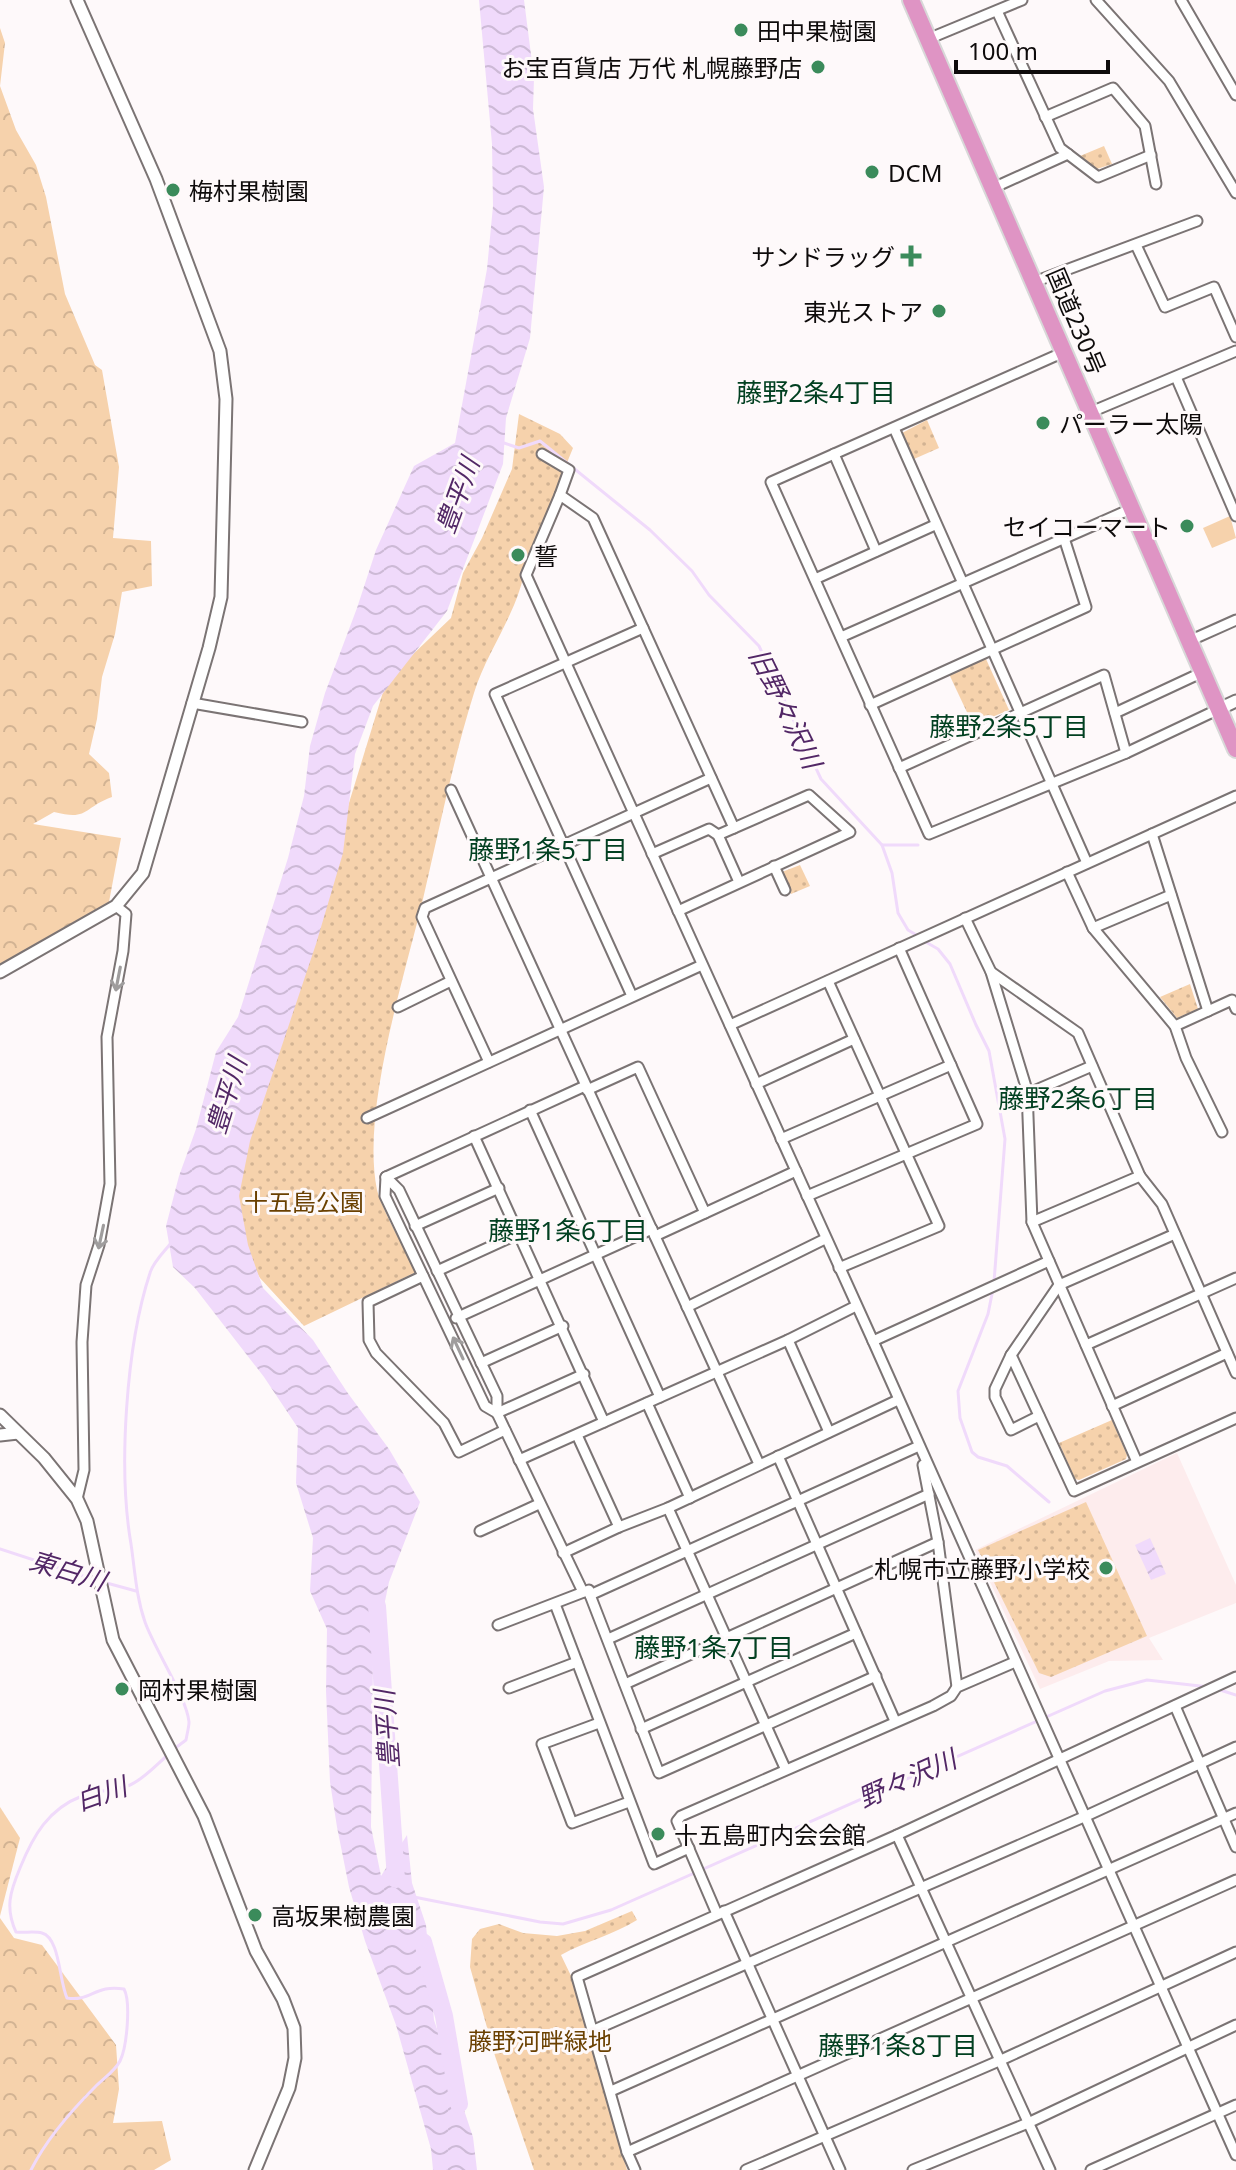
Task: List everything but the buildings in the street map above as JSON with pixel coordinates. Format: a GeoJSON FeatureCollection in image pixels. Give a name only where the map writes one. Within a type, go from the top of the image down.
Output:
{"type":"FeatureCollection","features":[{"type":"Feature","properties":{"kind":"highway","name":"国道230号"},"geometry":{"type":"LineString","coordinates":[[911,0],[1189,641],[1226,713],[1236,749]]}},
{"type":"Feature","properties":{"kind":"street"},"geometry":{"type":"LineString","coordinates":[[0,972],[116,906],[143,873],[221,597],[226,399],[220,351],[156,179],[77,0]]}},
{"type":"Feature","properties":{"kind":"street"},"geometry":{"type":"LineString","coordinates":[[928,39],[1022,0]]}},
{"type":"Feature","properties":{"kind":"street"},"geometry":{"type":"LineString","coordinates":[[1096,0],[1169,81],[1236,193]]}},
{"type":"Feature","properties":{"kind":"street"},"geometry":{"type":"LineString","coordinates":[[1181,0],[1236,95]]}},
{"type":"Feature","properties":{"kind":"street"},"geometry":{"type":"LineString","coordinates":[[997,11],[1060,148],[1098,177],[1151,155]]}},
{"type":"Feature","properties":{"kind":"street"},"geometry":{"type":"LineString","coordinates":[[1045,117],[1113,88],[1145,126],[1156,184]]}},
{"type":"Feature","properties":{"kind":"street"},"geometry":{"type":"LineString","coordinates":[[993,188],[1068,154]]}},
{"type":"Feature","properties":{"kind":"street"},"geometry":{"type":"LineString","coordinates":[[1034,282],[1197,221]]}},
{"type":"Feature","properties":{"kind":"street"},"geometry":{"type":"LineString","coordinates":[[1136,245],[1165,307],[1214,287],[1236,337]]}},
{"type":"Feature","properties":{"kind":"street"},"geometry":{"type":"LineString","coordinates":[[1091,412],[1236,351]]}},
{"type":"Feature","properties":{"kind":"street"},"geometry":{"type":"LineString","coordinates":[[1064,352],[771,482],[929,834],[1226,713],[1236,701]]}},
{"type":"Feature","properties":{"kind":"street"},"geometry":{"type":"LineString","coordinates":[[1176,377],[1236,516]]}},
{"type":"Feature","properties":{"kind":"street"},"geometry":{"type":"LineString","coordinates":[[894,428],[1087,863]]}},
{"type":"Feature","properties":{"kind":"street"},"geometry":{"type":"LineString","coordinates":[[542,454],[569,470],[526,575],[873,1341],[1236,2155]]}},
{"type":"Feature","properties":{"kind":"street"},"geometry":{"type":"LineString","coordinates":[[834,454],[876,551]]}},
{"type":"Feature","properties":{"kind":"street"},"geometry":{"type":"LineString","coordinates":[[560,495],[593,518],[734,828]]}},
{"type":"Feature","properties":{"kind":"street"},"geometry":{"type":"LineString","coordinates":[[841,637],[1133,508]]}},
{"type":"Feature","properties":{"kind":"street"},"geometry":{"type":"LineString","coordinates":[[815,579],[935,525]]}},
{"type":"Feature","properties":{"kind":"street"},"geometry":{"type":"LineString","coordinates":[[870,705],[1086,607],[1064,538]]}},
{"type":"Feature","properties":{"kind":"street"},"geometry":{"type":"LineString","coordinates":[[1189,641],[1236,620]]}},
{"type":"Feature","properties":{"kind":"street"},"geometry":{"type":"LineString","coordinates":[[632,996],[495,694],[643,628]]}},
{"type":"Feature","properties":{"kind":"street"},"geometry":{"type":"LineString","coordinates":[[1115,713],[1203,672]]}},
{"type":"Feature","properties":{"kind":"street"},"geometry":{"type":"LineString","coordinates":[[899,768],[1104,675],[1126,753]]}},
{"type":"Feature","properties":{"kind":"street"},"geometry":{"type":"LineString","coordinates":[[192,703],[302,722]]}},
{"type":"Feature","properties":{"kind":"street"},"geometry":{"type":"LineString","coordinates":[[489,1062],[422,917],[425,908],[711,778]]}},
{"type":"Feature","properties":{"kind":"street"},"geometry":{"type":"LineString","coordinates":[[451,790],[759,1464]]}},
{"type":"Feature","properties":{"kind":"street"},"geometry":{"type":"LineString","coordinates":[[678,911],[850,832],[809,795],[718,835]]}},
{"type":"Feature","properties":{"kind":"street"},"geometry":{"type":"LineString","coordinates":[[730,1025],[1236,796]]}},
{"type":"Feature","properties":{"kind":"street"},"geometry":{"type":"LineString","coordinates":[[652,854],[709,829],[718,835],[739,882]]}},
{"type":"Feature","properties":{"kind":"street"},"geometry":{"type":"LineString","coordinates":[[1152,834],[1208,1011]]}},
{"type":"Feature","properties":{"kind":"street"},"geometry":{"type":"LineString","coordinates":[[774,866],[785,890]]}},
{"type":"Feature","properties":{"kind":"street"},"geometry":{"type":"LineString","coordinates":[[1067,872],[1093,928],[1175,1026],[1186,1058],[1222,1132]]}},
{"type":"Feature","properties":{"kind":"street"},"geometry":{"type":"LineString","coordinates":[[1093,928],[1171,895]]}},
{"type":"Feature","properties":{"kind":"street"},"geometry":{"type":"LineString","coordinates":[[77,1499],[84,1470],[82,1342],[86,1285],[99,1245],[110,1184],[107,1037],[123,951],[126,914],[116,906]]}},
{"type":"Feature","properties":{"kind":"street"},"geometry":{"type":"LineString","coordinates":[[965,918],[991,972],[1027,1094],[1032,1222],[1137,1462]]}},
{"type":"Feature","properties":{"kind":"street"},"geometry":{"type":"LineString","coordinates":[[807,1196],[977,1124],[899,948]]}},
{"type":"Feature","properties":{"kind":"street"},"geometry":{"type":"LineString","coordinates":[[367,1118],[702,965]]}},
{"type":"Feature","properties":{"kind":"street"},"geometry":{"type":"LineString","coordinates":[[991,972],[1078,1033],[1140,1176],[1162,1204],[1236,1373]]}},
{"type":"Feature","properties":{"kind":"street"},"geometry":{"type":"LineString","coordinates":[[398,1007],[451,981]]}},
{"type":"Feature","properties":{"kind":"street"},"geometry":{"type":"LineString","coordinates":[[828,981],[939,1226],[839,1268]]}},
{"type":"Feature","properties":{"kind":"street"},"geometry":{"type":"LineString","coordinates":[[1175,1026],[1232,1000],[1236,1009]]}},
{"type":"Feature","properties":{"kind":"street"},"geometry":{"type":"LineString","coordinates":[[756,1084],[854,1039]]}},
{"type":"Feature","properties":{"kind":"street"},"geometry":{"type":"LineString","coordinates":[[781,1139],[951,1065]]}},
{"type":"Feature","properties":{"kind":"street"},"geometry":{"type":"LineString","coordinates":[[1027,1094],[1092,1066]]}},
{"type":"Feature","properties":{"kind":"street"},"geometry":{"type":"LineString","coordinates":[[386,1177],[530,1110],[638,1067],[705,1213]]}},
{"type":"Feature","properties":{"kind":"street"},"geometry":{"type":"LineString","coordinates":[[530,1110],[660,1397]]}},
{"type":"Feature","properties":{"kind":"street"},"geometry":{"type":"LineString","coordinates":[[474,1136],[563,1326],[604,1422]]}},
{"type":"Feature","properties":{"kind":"street"},"geometry":{"type":"LineString","coordinates":[[446,1323],[597,1254],[705,1213],[796,1171]]}},
{"type":"Feature","properties":{"kind":"street"},"geometry":{"type":"LineString","coordinates":[[1032,1222],[1140,1176]]}},
{"type":"Feature","properties":{"kind":"street"},"geometry":{"type":"LineString","coordinates":[[386,1177],[399,1190],[497,1396],[497,1413],[563,1553],[608,1639],[659,1773],[876,1676]]}},
{"type":"Feature","properties":{"kind":"street"},"geometry":{"type":"LineString","coordinates":[[386,1177],[385,1196],[485,1406],[497,1413]]}},
{"type":"Feature","properties":{"kind":"street"},"geometry":{"type":"LineString","coordinates":[[415,1226],[499,1188]]}},
{"type":"Feature","properties":{"kind":"street"},"geometry":{"type":"LineString","coordinates":[[437,1271],[520,1233]]}},
{"type":"Feature","properties":{"kind":"street"},"geometry":{"type":"LineString","coordinates":[[1039,1416],[1011,1430],[995,1397],[995,1389],[1011,1355],[1059,1285],[1175,1234]]}},
{"type":"Feature","properties":{"kind":"street"},"geometry":{"type":"LineString","coordinates":[[687,1307],[825,1239]]}},
{"type":"Feature","properties":{"kind":"street"},"geometry":{"type":"LineString","coordinates":[[873,1341],[1049,1261]]}},
{"type":"Feature","properties":{"kind":"street"},"geometry":{"type":"LineString","coordinates":[[423,1276],[368,1302],[369,1340],[376,1353],[444,1423],[459,1452],[505,1430]]}},
{"type":"Feature","properties":{"kind":"street"},"geometry":{"type":"LineString","coordinates":[[1086,1345],[1236,1278]]}},
{"type":"Feature","properties":{"kind":"street"},"geometry":{"type":"LineString","coordinates":[[519,1460],[788,1340],[856,1306]]}},
{"type":"Feature","properties":{"kind":"street"},"geometry":{"type":"LineString","coordinates":[[481,1363],[563,1326]]}},
{"type":"Feature","properties":{"kind":"street"},"geometry":{"type":"LineString","coordinates":[[788,1340],[829,1432]]}},
{"type":"Feature","properties":{"kind":"street"},"geometry":{"type":"LineString","coordinates":[[1112,1406],[1227,1353]]}},
{"type":"Feature","properties":{"kind":"street"},"geometry":{"type":"LineString","coordinates":[[1011,1355],[1074,1491],[1236,1418]]}},
{"type":"Feature","properties":{"kind":"street"},"geometry":{"type":"LineString","coordinates":[[497,1413],[584,1374]]}},
{"type":"Feature","properties":{"kind":"street"},"geometry":{"type":"LineString","coordinates":[[563,1553],[690,1498],[898,1400]]}},
{"type":"Feature","properties":{"kind":"street"},"geometry":{"type":"LineString","coordinates":[[647,1403],[690,1498]]}},
{"type":"Feature","properties":{"kind":"street"},"geometry":{"type":"LineString","coordinates":[[0,1415],[44,1458],[77,1499],[87,1521],[113,1640],[204,1816],[256,1951],[283,1999],[294,2028],[295,2058],[289,2088],[255,2170]]}},
{"type":"Feature","properties":{"kind":"street"},"geometry":{"type":"LineString","coordinates":[[0,1435],[18,1433]]}},
{"type":"Feature","properties":{"kind":"street"},"geometry":{"type":"LineString","coordinates":[[577,1435],[619,1527]]}},
{"type":"Feature","properties":{"kind":"street"},"geometry":{"type":"LineString","coordinates":[[919,1446],[938,1542],[957,1687]]}},
{"type":"Feature","properties":{"kind":"street"},"geometry":{"type":"LineString","coordinates":[[498,1625],[587,1594],[687,1552],[919,1446]]}},
{"type":"Feature","properties":{"kind":"street"},"geometry":{"type":"LineString","coordinates":[[778,1456],[895,1721]]}},
{"type":"Feature","properties":{"kind":"street"},"geometry":{"type":"LineString","coordinates":[[608,1639],[929,1494]]}},
{"type":"Feature","properties":{"kind":"street"},"geometry":{"type":"LineString","coordinates":[[480,1531],[539,1504]]}},
{"type":"Feature","properties":{"kind":"street"},"geometry":{"type":"LineString","coordinates":[[668,1508],[785,1768]]}},
{"type":"Feature","properties":{"kind":"street"},"geometry":{"type":"LineString","coordinates":[[625,1684],[938,1542]]}},
{"type":"Feature","properties":{"kind":"street"},"geometry":{"type":"LineString","coordinates":[[555,1604],[654,1864],[690,1851]]}},
{"type":"Feature","properties":{"kind":"street"},"geometry":{"type":"LineString","coordinates":[[641,1729],[856,1633]]}},
{"type":"Feature","properties":{"kind":"street"},"geometry":{"type":"LineString","coordinates":[[509,1688],[577,1662]]}},
{"type":"Feature","properties":{"kind":"street"},"geometry":{"type":"LineString","coordinates":[[840,2170],[747,1963],[702,1879],[677,1821],[681,1816],[785,1768],[933,1706],[951,1696],[957,1687],[1015,1662]]}},
{"type":"Feature","properties":{"kind":"street"},"geometry":{"type":"LineString","coordinates":[[635,2170],[627,2152],[577,1977],[897,1835],[1232,1679]]}},
{"type":"Feature","properties":{"kind":"street"},"geometry":{"type":"LineString","coordinates":[[1175,1706],[1236,1847]]}},
{"type":"Feature","properties":{"kind":"street"},"geometry":{"type":"LineString","coordinates":[[599,1723],[542,1744],[572,1823],[629,1802]]}},
{"type":"Feature","properties":{"kind":"street"},"geometry":{"type":"LineString","coordinates":[[592,2031],[1086,1816],[1236,1747]]}},
{"type":"Feature","properties":{"kind":"street"},"geometry":{"type":"LineString","coordinates":[[611,2091],[1236,1813]]}},
{"type":"Feature","properties":{"kind":"street"},"geometry":{"type":"LineString","coordinates":[[897,1835],[1050,2170]]}},
{"type":"Feature","properties":{"kind":"street"},"geometry":{"type":"LineString","coordinates":[[627,2152],[1236,1880]]}},
{"type":"Feature","properties":{"kind":"street"},"geometry":{"type":"LineString","coordinates":[[746,2170],[1001,2060],[1236,1952]]}},
{"type":"Feature","properties":{"kind":"street"},"geometry":{"type":"LineString","coordinates":[[913,2170],[1028,2123],[1236,2025]]}},
{"type":"Feature","properties":{"kind":"street"},"geometry":{"type":"LineString","coordinates":[[1091,2170],[1236,2105]]}},
{"type":"Feature","properties":{"kind":"shaded area","name":"札幌市立藤野小学校"},"geometry":{"type":"Polygon","coordinates":[[[1177,1453],[1236,1585],[1236,1603],[1149,1638],[1163,1660],[1109,1661],[1040,1689],[975,1550],[1177,1453]]]}},
{"type":"Feature","properties":{"kind":"green space"},"geometry":{"type":"Polygon","coordinates":[[[0,28],[5,43],[0,86],[0,28]]]}},
{"type":"Feature","properties":{"kind":"green space"},"geometry":{"type":"Polygon","coordinates":[[[0,86],[16,130],[36,165],[46,197],[65,294],[95,365],[102,370],[119,467],[113,538],[151,541],[152,586],[122,592],[115,634],[102,677],[89,754],[109,773],[112,797],[80,814],[54,812],[33,824],[121,838],[109,902],[0,964],[0,86]]]}},
{"type":"Feature","properties":{"kind":"green space"},"geometry":{"type":"Polygon","coordinates":[[[1104,146],[1112,164],[1097,169],[1080,156],[1104,146]]]}},
{"type":"Feature","properties":{"kind":"green space","name":"十五島公園"},"geometry":{"type":"Polygon","coordinates":[[[519,414],[560,434],[573,448],[525,565],[511,613],[480,677],[466,718],[396,1005],[375,1122],[377,1190],[416,1272],[304,1326],[260,1278],[234,1234],[241,1155],[387,679],[451,618],[463,573],[512,469],[519,414]]]}},
{"type":"Feature","properties":{"kind":"green space"},"geometry":{"type":"Polygon","coordinates":[[[927,420],[939,448],[914,459],[902,433],[927,420]]]}},
{"type":"Feature","properties":{"kind":"green space"},"geometry":{"type":"Polygon","coordinates":[[[1230,516],[1236,538],[1212,548],[1203,528],[1230,516]]]}},
{"type":"Feature","properties":{"kind":"green space"},"geometry":{"type":"Polygon","coordinates":[[[986,659],[1009,710],[973,725],[949,674],[986,659]]]}},
{"type":"Feature","properties":{"kind":"green space"},"geometry":{"type":"Polygon","coordinates":[[[800,865],[810,886],[791,894],[782,872],[800,865]]]}},
{"type":"Feature","properties":{"kind":"green space"},"geometry":{"type":"Polygon","coordinates":[[[1190,984],[1198,1009],[1177,1018],[1160,997],[1190,984]]]}},
{"type":"Feature","properties":{"kind":"green space"},"geometry":{"type":"Polygon","coordinates":[[[1112,1420],[1126,1459],[1075,1479],[1059,1443],[1112,1420]]]}},
{"type":"Feature","properties":{"kind":"green space"},"geometry":{"type":"Polygon","coordinates":[[[1086,1502],[1147,1636],[1051,1677],[1039,1673],[978,1550],[1086,1502]]]}},
{"type":"Feature","properties":{"kind":"green space"},"geometry":{"type":"Polygon","coordinates":[[[0,1807],[20,1838],[0,1916],[0,1807]]]}},
{"type":"Feature","properties":{"kind":"green space","name":"藤野河畔緑地"},"geometry":{"type":"Polygon","coordinates":[[[632,1911],[637,1920],[561,1955],[573,1980],[627,2170],[534,2170],[495,2056],[470,1967],[472,1939],[480,1929],[499,1924],[523,1933],[557,1936],[585,1931],[632,1911]]]}},
{"type":"Feature","properties":{"kind":"green space"},"geometry":{"type":"Polygon","coordinates":[[[0,1918],[14,1938],[42,1945],[116,2045],[119,2089],[113,2123],[162,2121],[171,2160],[154,2170],[0,2170],[0,1918]]]}},
{"type":"Feature","properties":{"kind":"water"},"geometry":{"type":"Polygon","coordinates":[[[479,0],[524,0],[534,78],[533,109],[544,187],[530,338],[506,418],[503,464],[447,611],[373,706],[355,754],[343,853],[250,1141],[239,1196],[248,1245],[263,1288],[313,1340],[389,1449],[420,1502],[389,1582],[373,1659],[371,1827],[381,1876],[407,1835],[412,1883],[426,1925],[434,2020],[473,2137],[477,2170],[433,2170],[431,2149],[396,2025],[349,1887],[337,1827],[330,1782],[327,1629],[310,1591],[313,1538],[296,1483],[298,1428],[264,1377],[195,1288],[173,1267],[166,1226],[216,1052],[238,1017],[288,858],[304,796],[310,746],[325,693],[376,550],[414,466],[455,443],[487,269],[493,206],[492,144],[479,0]]]}},
{"type":"Feature","properties":{"kind":"water"},"geometry":{"type":"Polygon","coordinates":[[[1150,1538],[1166,1574],[1151,1580],[1135,1545],[1150,1538]]]}},
{"type":"Feature","properties":{"kind":"waterway","name":"旧野々沢川"},"geometry":{"type":"LineString","coordinates":[[504,443],[519,448],[540,441],[650,530],[692,571],[709,595],[759,646],[821,779],[882,845],[892,873],[898,913],[908,930],[918,936]]}},
{"type":"Feature","properties":{"kind":"waterway"},"geometry":{"type":"LineString","coordinates":[[882,845],[918,845]]}},
{"type":"Feature","properties":{"kind":"waterway","name":"旧野々沢川"},"geometry":{"type":"LineString","coordinates":[[924,941],[938,949],[950,964],[989,1051],[1005,1139],[994,1282]]}},
{"type":"Feature","properties":{"kind":"waterway","name":"白川"},"geometry":{"type":"LineString","coordinates":[[171,1243],[151,1269],[135,1336],[127,1408],[125,1480],[142,1612],[149,1633],[183,1700],[189,1722],[186,1740],[174,1749]]}},
{"type":"Feature","properties":{"kind":"waterway","name":"旧野々沢川"},"geometry":{"type":"LineString","coordinates":[[993,1289],[988,1314],[958,1391],[960,1418],[972,1452],[978,1457],[1007,1466],[1049,1502]]}},
{"type":"Feature","properties":{"kind":"waterway","name":"東白川"},"geometry":{"type":"LineString","coordinates":[[0,1549],[95,1580]]}},
{"type":"Feature","properties":{"kind":"waterway","name":"東白川"},"geometry":{"type":"LineString","coordinates":[[103,1582],[136,1591]]}},
{"type":"Feature","properties":{"kind":"waterway","name":"豊平川"},"geometry":{"type":"LineString","coordinates":[[377,1606],[396,1879]]}},
{"type":"Feature","properties":{"kind":"waterway","name":"野々沢川"},"geometry":{"type":"LineString","coordinates":[[414,1897],[563,1924],[611,1910],[1105,1691],[1147,1680],[1209,1687]]}},
{"type":"Feature","properties":{"kind":"waterway","name":"野々沢川"},"geometry":{"type":"LineString","coordinates":[[1217,1689],[1236,1695]]}},
{"type":"Feature","properties":{"kind":"waterway","name":"白川"},"geometry":{"type":"LineString","coordinates":[[31,2170],[60,2126],[120,2061],[128,2014],[124,1989],[106,1989],[82,1998],[67,1998],[56,1951],[48,1937],[39,1932],[16,1932],[10,1908],[14,1885],[36,1835],[60,1808],[88,1794],[130,1785],[169,1754]]}},
{"type":"Feature","properties":{"kind":"waterway","name":"豊平川"},"geometry":{"type":"LineString","coordinates":[[423,1942],[444,2016],[459,2104]]}},
{"type":"Feature","properties":{"kind":"place","name":"田中果樹園"},"geometry":{"type":"Point","coordinates":[741,30]}},
{"type":"Feature","properties":{"kind":"place","name":"お宝百貨店 万代 札幌藤野店"},"geometry":{"type":"Point","coordinates":[818,67]}},
{"type":"Feature","properties":{"kind":"place","name":"DCM"},"geometry":{"type":"Point","coordinates":[872,172]}},
{"type":"Feature","properties":{"kind":"place","name":"梅村果樹園"},"geometry":{"type":"Point","coordinates":[173,190]}},
{"type":"Feature","properties":{"kind":"place","name":"サンドラッグ"},"geometry":{"type":"Point","coordinates":[911,256]}},
{"type":"Feature","properties":{"kind":"place","name":"東光ストア"},"geometry":{"type":"Point","coordinates":[939,311]}},
{"type":"Feature","properties":{"kind":"place","name":"パーラー太陽"},"geometry":{"type":"Point","coordinates":[1043,423]}},
{"type":"Feature","properties":{"kind":"place","name":"セイコーマート"},"geometry":{"type":"Point","coordinates":[1187,526]}},
{"type":"Feature","properties":{"kind":"place","name":"誓"},"geometry":{"type":"Point","coordinates":[518,555]}},
{"type":"Feature","properties":{"kind":"place","name":"札幌市立藤野小学校"},"geometry":{"type":"Point","coordinates":[1106,1568]}},
{"type":"Feature","properties":{"kind":"place","name":"岡村果樹園"},"geometry":{"type":"Point","coordinates":[122,1689]}},
{"type":"Feature","properties":{"kind":"place","name":"十五島町内会会館"},"geometry":{"type":"Point","coordinates":[658,1834]}},
{"type":"Feature","properties":{"kind":"place","name":"高坂果樹農園"},"geometry":{"type":"Point","coordinates":[255,1915]}},
{"type":"Feature","properties":{"kind":"district","name":"藤野2条4丁目"},"geometry":{"type":"Point","coordinates":[816,392]}},
{"type":"Feature","properties":{"kind":"district","name":"藤野2条5丁目"},"geometry":{"type":"Point","coordinates":[1009,726]}},
{"type":"Feature","properties":{"kind":"district","name":"藤野1条5丁目"},"geometry":{"type":"Point","coordinates":[548,849]}},
{"type":"Feature","properties":{"kind":"district","name":"藤野2条6丁目"},"geometry":{"type":"Point","coordinates":[1078,1098]}},
{"type":"Feature","properties":{"kind":"district","name":"藤野1条6丁目"},"geometry":{"type":"Point","coordinates":[568,1230]}},
{"type":"Feature","properties":{"kind":"district","name":"藤野1条7丁目"},"geometry":{"type":"Point","coordinates":[714,1647]}},
{"type":"Feature","properties":{"kind":"district","name":"藤野1条8丁目"},"geometry":{"type":"Point","coordinates":[898,2045]}}]}
